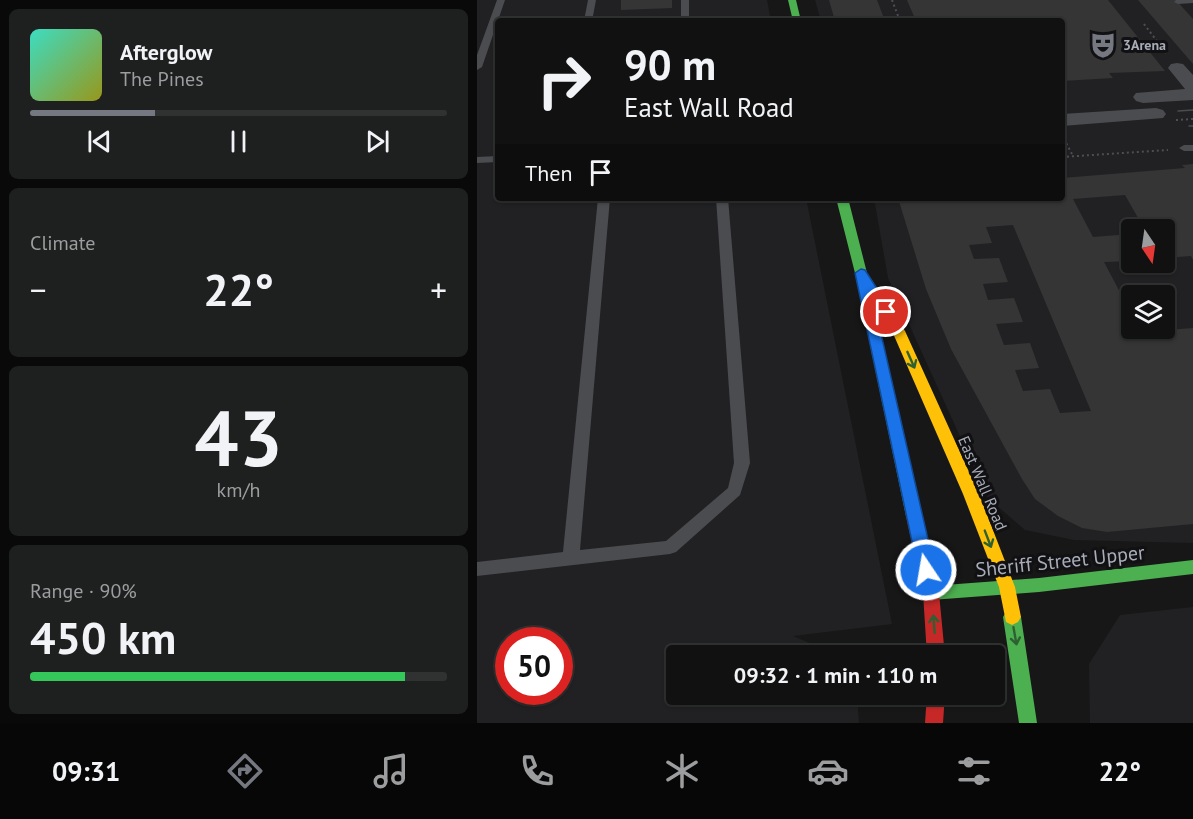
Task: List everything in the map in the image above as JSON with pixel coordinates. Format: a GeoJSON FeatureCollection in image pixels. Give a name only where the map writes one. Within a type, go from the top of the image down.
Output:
{"type":"FeatureCollection","features":[{"type":"Feature","properties":{"kind":"main road"},"geometry":{"type":"LineString","coordinates":[[793,2],[796,18]]}},
{"type":"Feature","properties":{"kind":"main road","name":"East Wall Road"},"geometry":{"type":"LineString","coordinates":[[843,201],[861,273],[931,593],[935,645]]}},
{"type":"Feature","properties":{"kind":"main road","name":"East Wall Road"},"geometry":{"type":"LineString","coordinates":[[861,273],[898,331],[971,494],[1007,588],[1028,723]]}},
{"type":"Feature","properties":{"kind":"main road","name":"Sheriff Street Upper"},"geometry":{"type":"LineString","coordinates":[[931,593],[1007,588],[1193,567]]}},
{"type":"Feature","properties":{"kind":"main road"},"geometry":{"type":"LineString","coordinates":[[934,723],[935,705]]}},
{"type":"Feature","properties":{"kind":"street"},"geometry":{"type":"LineString","coordinates":[[1177,68],[1193,87]]}},
{"type":"Feature","properties":{"kind":"street"},"geometry":{"type":"LineString","coordinates":[[1143,97],[1193,94]]}},
{"type":"Feature","properties":{"kind":"street"},"geometry":{"type":"LineString","coordinates":[[1065,120],[1156,114]]}},
{"type":"Feature","properties":{"kind":"lane"},"geometry":{"type":"LineString","coordinates":[[477,67],[501,0]]}},
{"type":"Feature","properties":{"kind":"lane"},"geometry":{"type":"LineString","coordinates":[[589,18],[592,0]]}},
{"type":"Feature","properties":{"kind":"lane"},"geometry":{"type":"LineString","coordinates":[[685,0],[685,18]]}},
{"type":"Feature","properties":{"kind":"lane"},"geometry":{"type":"LineString","coordinates":[[1178,2],[1193,1]]}},
{"type":"Feature","properties":{"kind":"lane"},"geometry":{"type":"LineString","coordinates":[[477,160],[495,159]]}},
{"type":"Feature","properties":{"kind":"lane"},"geometry":{"type":"LineString","coordinates":[[570,558],[604,201]]}},
{"type":"Feature","properties":{"kind":"lane"},"geometry":{"type":"LineString","coordinates":[[477,569],[670,547],[735,491],[742,463],[722,201]]}},
{"type":"Feature","properties":{"kind":"path"},"geometry":{"type":"LineString","coordinates":[[892,0],[899,18]]}},
{"type":"Feature","properties":{"kind":"path"},"geometry":{"type":"LineString","coordinates":[[1144,24],[1177,68]]}},
{"type":"Feature","properties":{"kind":"path"},"geometry":{"type":"LineString","coordinates":[[1065,141],[1074,156]]}},
{"type":"Feature","properties":{"kind":"path"},"geometry":{"type":"LineString","coordinates":[[1065,157],[1188,148]]}},
{"type":"Feature","properties":{"kind":"shaded area"},"geometry":{"type":"Polygon","coordinates":[[[477,0],[767,0],[770,18],[495,18],[495,201],[807,201],[892,624],[793,636],[814,645],[666,645],[666,705],[858,705],[859,723],[477,723],[477,0]]]}},
{"type":"Feature","properties":{"kind":"shaded area"},"geometry":{"type":"Polygon","coordinates":[[[815,0],[1193,0],[1193,543],[1074,540],[1025,530],[988,498],[888,278],[875,201],[1065,201],[1065,18],[820,18],[815,0]]]}},
{"type":"Feature","properties":{"kind":"shaded area"},"geometry":{"type":"Polygon","coordinates":[[[1193,607],[1193,723],[1090,723],[1089,664],[1120,615],[1193,607]]]}},
{"type":"Feature","properties":{"kind":"building"},"geometry":{"type":"Polygon","coordinates":[[[621,0],[672,0],[672,8],[621,10],[621,0]]]}},
{"type":"Feature","properties":{"kind":"building"},"geometry":{"type":"Polygon","coordinates":[[[829,0],[877,0],[884,18],[834,18],[829,0]]]}},
{"type":"Feature","properties":{"kind":"building","name":"3Arena"},"geometry":{"type":"Polygon","coordinates":[[[907,0],[1108,0],[1165,71],[1109,73],[1113,78],[1065,81],[1065,18],[915,18],[907,0]]]}},
{"type":"Feature","properties":{"kind":"building"},"geometry":{"type":"Polygon","coordinates":[[[1138,0],[1176,0],[1193,19],[1193,64],[1138,0]]]}},
{"type":"Feature","properties":{"kind":"building"},"geometry":{"type":"Polygon","coordinates":[[[1193,164],[1193,260],[1191,256],[1175,257],[1175,219],[1139,219],[1125,195],[1073,199],[1093,237],[1121,235],[1121,261],[1104,262],[1121,294],[1121,339],[1175,339],[1175,329],[1193,328],[1193,524],[1107,532],[1082,528],[1058,516],[1035,499],[951,349],[926,289],[899,201],[1065,201],[1065,178],[1185,168],[1182,165],[1193,164]],[[1013,225],[986,227],[992,243],[969,245],[974,259],[999,258],[1008,282],[983,284],[988,300],[1014,298],[1023,322],[996,324],[1004,345],[1030,343],[1039,368],[1015,370],[1023,391],[1050,389],[1060,413],[1091,411],[1013,225]]]}},
{"type":"Feature","properties":{"kind":"tram line"},"geometry":{"type":"LineString","coordinates":[[1178,111],[1193,110]]}},
{"type":"Feature","properties":{"kind":"traffic: fast"},"geometry":{"type":"LineString","coordinates":[[792,0],[796,18]]}},
{"type":"Feature","properties":{"kind":"traffic: fast"},"geometry":{"type":"LineString","coordinates":[[843,201],[861,273],[914,516]]}},
{"type":"Feature","properties":{"kind":"traffic: fast"},"geometry":{"type":"LineString","coordinates":[[931,593],[1039,585],[1193,567]]}},
{"type":"Feature","properties":{"kind":"traffic: fast"},"geometry":{"type":"LineString","coordinates":[[1012,617],[1028,723]]}},
{"type":"Feature","properties":{"kind":"traffic: slow"},"geometry":{"type":"LineString","coordinates":[[861,273],[898,331],[971,494],[1007,587],[1012,617]]}},
{"type":"Feature","properties":{"kind":"traffic: jam"},"geometry":{"type":"LineString","coordinates":[[914,516],[931,593],[935,645]]}},
{"type":"Feature","properties":{"kind":"traffic: jam"},"geometry":{"type":"LineString","coordinates":[[934,723],[935,705]]}},
{"type":"Feature","properties":{"kind":"place","name":"3Arena"},"geometry":{"type":"Point","coordinates":[1103,45]}},
{"type":"Feature","properties":{"kind":"route"},"geometry":{"type":"LineString","coordinates":[[886,312],[861,273],[926,570]]}}]}
